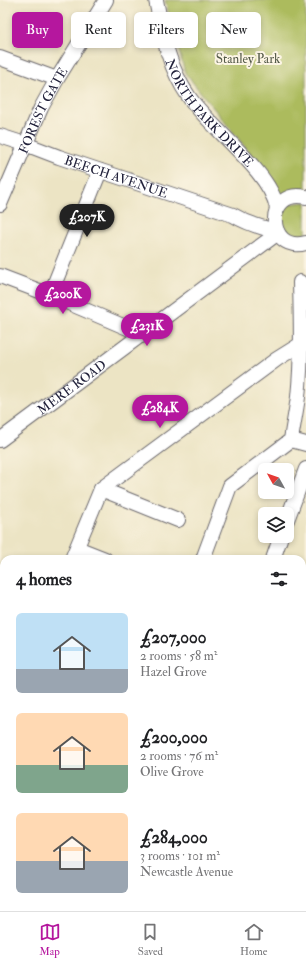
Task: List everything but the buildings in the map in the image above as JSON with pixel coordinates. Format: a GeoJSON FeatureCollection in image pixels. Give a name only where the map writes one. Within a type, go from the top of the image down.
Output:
{"type":"FeatureCollection","features":[{"type":"Feature","properties":{"kind":"street","name":"FOREST GATE"},"geometry":{"type":"LineString","coordinates":[[0,204],[41,108],[57,79],[106,0]]}},
{"type":"Feature","properties":{"kind":"street","name":"NORTH PARK DRIVE"},"geometry":{"type":"LineString","coordinates":[[156,0],[167,50],[179,82],[190,99],[260,174],[274,195],[276,211],[274,222],[277,232]]}},
{"type":"Feature","properties":{"kind":"street"},"geometry":{"type":"LineString","coordinates":[[0,58],[57,79]]}},
{"type":"Feature","properties":{"kind":"street","name":"BEECH AVENUE"},"geometry":{"type":"LineString","coordinates":[[0,136],[233,215],[260,218],[276,211]]}},
{"type":"Feature","properties":{"kind":"street"},"geometry":{"type":"LineString","coordinates":[[50,295],[100,171]]}},
{"type":"Feature","properties":{"kind":"street","name":"NORTH PARK DRIVE"},"geometry":{"type":"LineString","coordinates":[[260,174],[284,193],[299,197]]}},
{"type":"Feature","properties":{"kind":"street"},"geometry":{"type":"LineString","coordinates":[[276,211],[284,201],[299,197]]}},
{"type":"Feature","properties":{"kind":"street","name":"BEECH AVENUE"},"geometry":{"type":"LineString","coordinates":[[233,215],[246,223],[262,229],[277,232]]}},
{"type":"Feature","properties":{"kind":"street"},"geometry":{"type":"LineString","coordinates":[[277,232],[290,243],[306,243]]}},
{"type":"Feature","properties":{"kind":"street","name":"MERE ROAD"},"geometry":{"type":"LineString","coordinates":[[0,440],[277,232]]}},
{"type":"Feature","properties":{"kind":"street"},"geometry":{"type":"LineString","coordinates":[[0,276],[138,332],[140,336]]}},
{"type":"Feature","properties":{"kind":"street"},"geometry":{"type":"LineString","coordinates":[[205,555],[230,486],[291,440],[298,398],[304,345],[300,282]]}},
{"type":"Feature","properties":{"kind":"street"},"geometry":{"type":"LineString","coordinates":[[84,555],[74,553],[101,489],[274,362],[304,345]]}},
{"type":"Feature","properties":{"kind":"street"},"geometry":{"type":"LineString","coordinates":[[291,440],[306,444]]}},
{"type":"Feature","properties":{"kind":"street"},"geometry":{"type":"LineString","coordinates":[[292,507],[306,469]]}},
{"type":"Feature","properties":{"kind":"street"},"geometry":{"type":"LineString","coordinates":[[101,489],[178,520]]}},
{"type":"Feature","properties":{"kind":"street"},"geometry":{"type":"LineString","coordinates":[[274,555],[279,543]]}},
{"type":"Feature","properties":{"kind":"green space","name":"Stanley Park"},"geometry":{"type":"Polygon","coordinates":[[[165,0],[306,0],[306,194],[279,199],[275,181],[266,173],[185,73],[178,48],[198,48],[198,12],[168,12],[165,0]]]}},
{"type":"Feature","properties":{"kind":"green space"},"geometry":{"type":"Polygon","coordinates":[[[306,202],[306,239],[289,238],[279,222],[288,204],[306,202]]]}}]}
